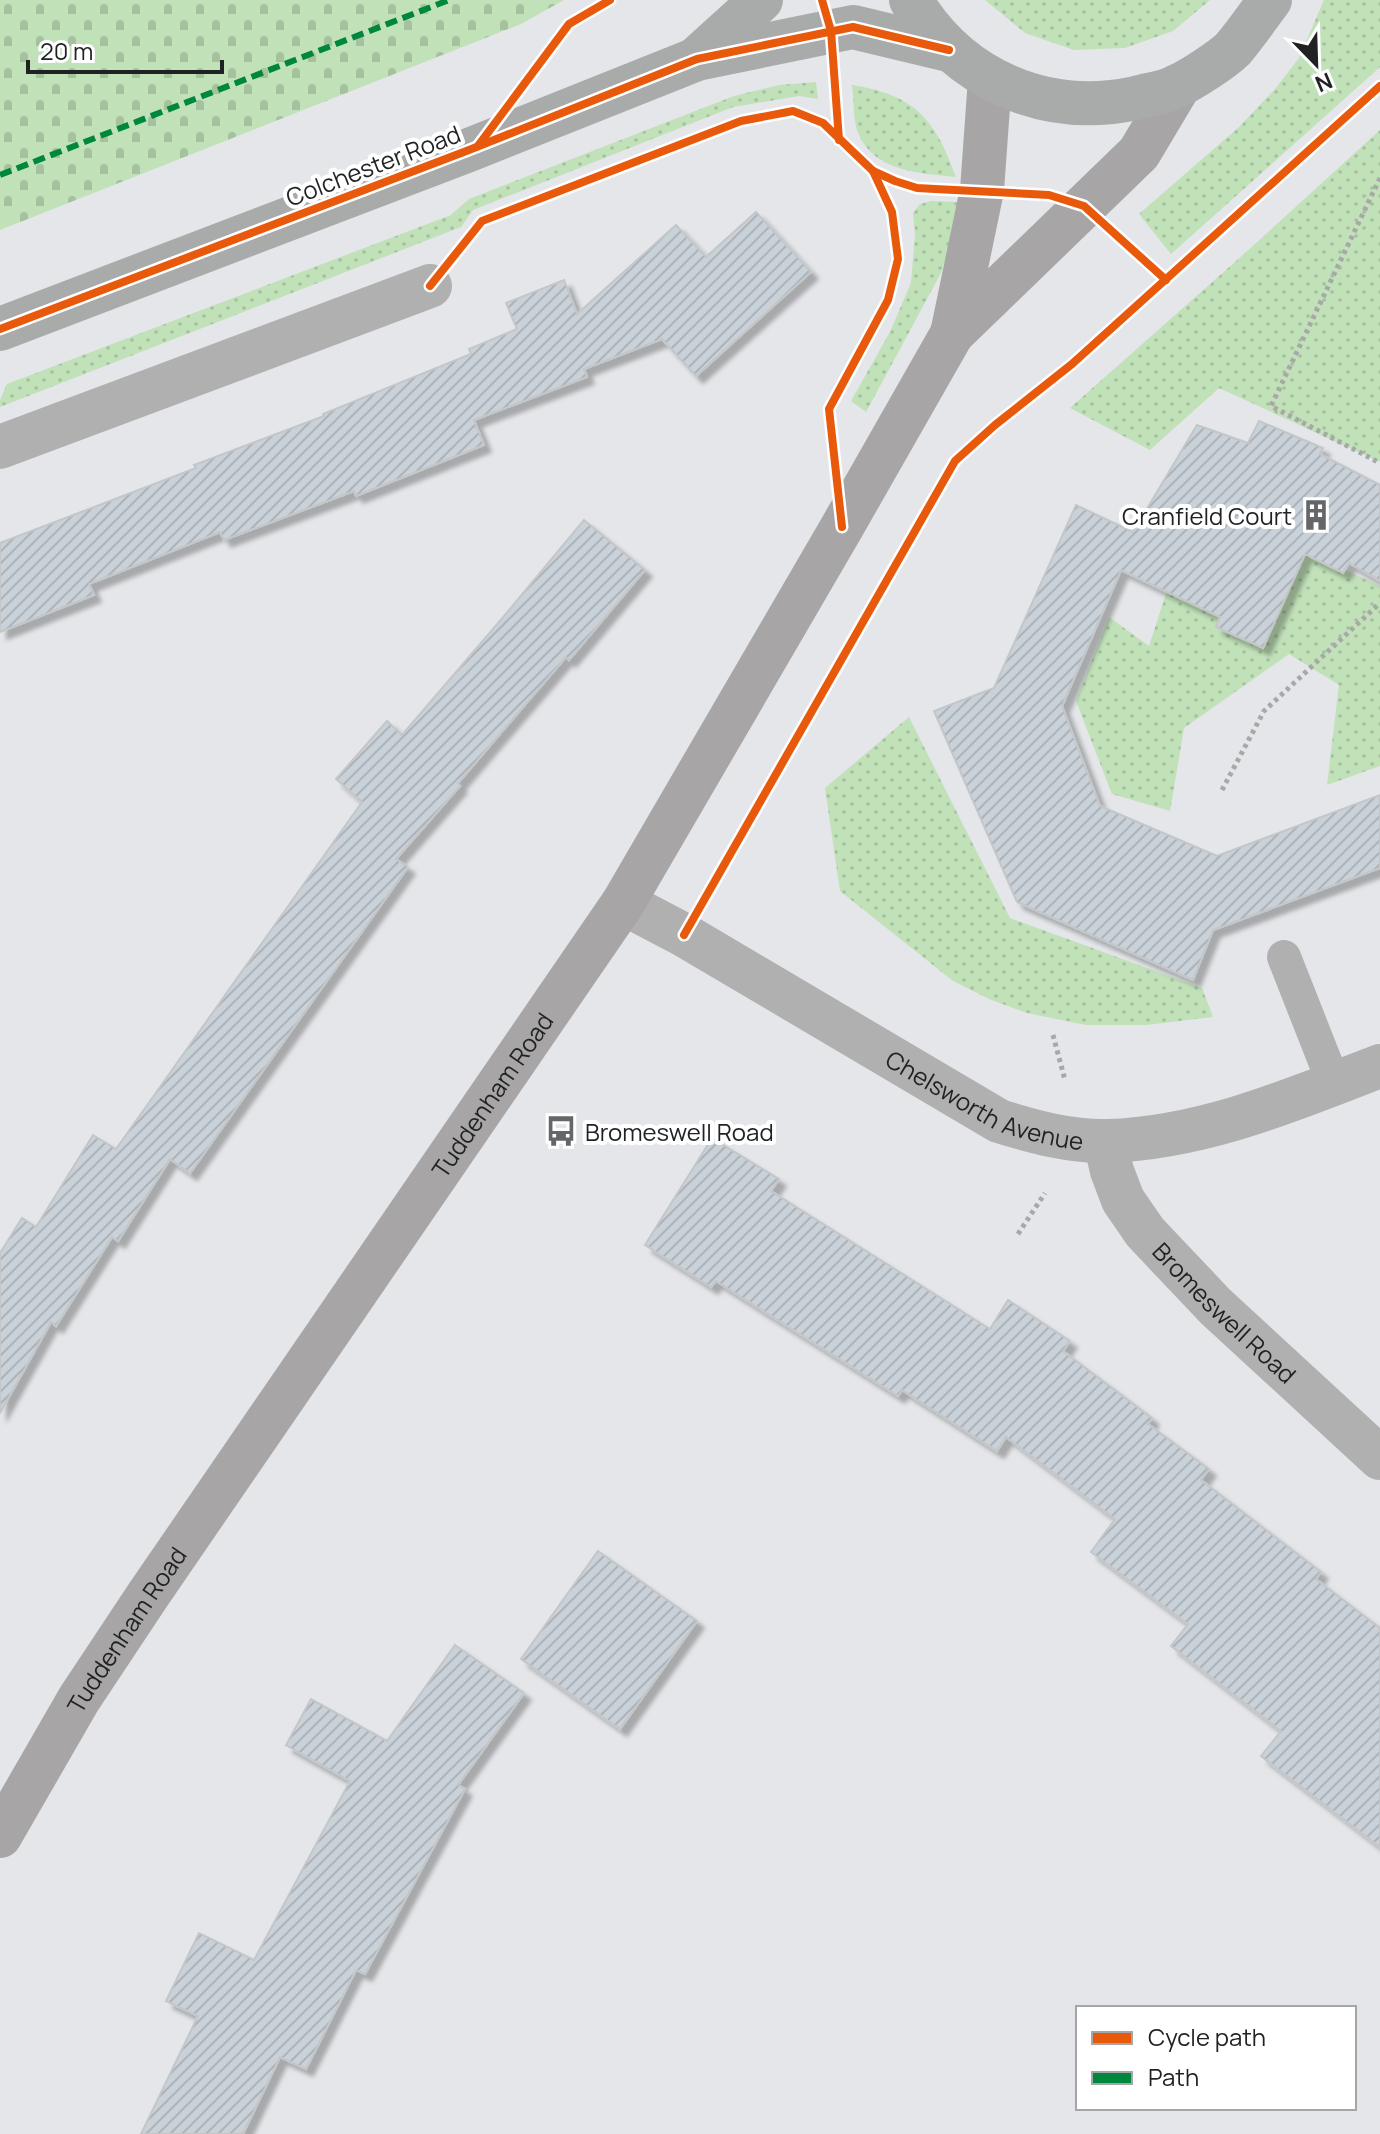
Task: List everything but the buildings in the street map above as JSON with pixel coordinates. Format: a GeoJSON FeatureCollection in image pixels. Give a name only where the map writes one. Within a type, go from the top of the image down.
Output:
{"type":"FeatureCollection","features":[{"type":"Feature","properties":{"kind":"main road","name":"Colchester Road"},"geometry":{"type":"LineString","coordinates":[[697,59],[761,0]]}},
{"type":"Feature","properties":{"kind":"main road"},"geometry":{"type":"LineString","coordinates":[[911,0],[923,20],[949,50],[990,79],[1036,97],[1072,104],[1109,104],[1179,86],[1231,51],[1270,0]]}},
{"type":"Feature","properties":{"kind":"main road","name":"Colchester Road"},"geometry":{"type":"LineString","coordinates":[[0,329],[469,150],[697,59],[853,27],[949,50]]}},
{"type":"Feature","properties":{"kind":"street","name":"Tuddenham Road"},"geometry":{"type":"LineString","coordinates":[[952,334],[982,190],[990,79]]}},
{"type":"Feature","properties":{"kind":"street","name":"Tuddenham Road"},"geometry":{"type":"LineString","coordinates":[[0,1836],[79,1699],[148,1595],[623,903],[952,334],[1139,153],[1179,86]]}},
{"type":"Feature","properties":{"kind":"street"},"geometry":{"type":"LineString","coordinates":[[0,447],[430,286]]}},
{"type":"Feature","properties":{"kind":"street","name":"Chelsworth Avenue"},"geometry":{"type":"LineString","coordinates":[[623,903],[684,935],[999,1121],[1040,1134],[1105,1141],[1169,1135],[1240,1118],[1380,1066]]}},
{"type":"Feature","properties":{"kind":"street","name":"Bromeswell Road"},"geometry":{"type":"LineString","coordinates":[[1105,1141],[1123,1200],[1145,1232],[1215,1306],[1380,1458]]}},
{"type":"Feature","properties":{"kind":"lane"},"geometry":{"type":"LineString","coordinates":[[1284,957],[1334,1084]]}},
{"type":"Feature","properties":{"kind":"path"},"geometry":{"type":"LineString","coordinates":[[1380,178],[1271,406],[1380,463]]}},
{"type":"Feature","properties":{"kind":"path"},"geometry":{"type":"LineString","coordinates":[[1222,790],[1264,711],[1380,603]]}},
{"type":"Feature","properties":{"kind":"green space"},"geometry":{"type":"Polygon","coordinates":[[[0,0],[564,0],[521,24],[0,230],[0,0]]]}},
{"type":"Feature","properties":{"kind":"green space"},"geometry":{"type":"Polygon","coordinates":[[[985,0],[1210,0],[1173,31],[1125,48],[1074,50],[1025,33],[985,0]]]}},
{"type":"Feature","properties":{"kind":"green space"},"geometry":{"type":"Polygon","coordinates":[[[1324,0],[1380,0],[1380,67],[1171,254],[1139,214],[1239,127],[1275,89],[1299,58],[1324,0]]]}},
{"type":"Feature","properties":{"kind":"green space"},"geometry":{"type":"Polygon","coordinates":[[[816,82],[818,99],[799,96],[733,107],[473,210],[461,227],[0,407],[7,384],[451,215],[469,199],[734,96],[779,85],[816,82]]]}},
{"type":"Feature","properties":{"kind":"green space"},"geometry":{"type":"Polygon","coordinates":[[[852,85],[892,95],[920,113],[940,140],[956,177],[898,168],[874,154],[857,130],[852,85]]]}},
{"type":"Feature","properties":{"kind":"green space"},"geometry":{"type":"Polygon","coordinates":[[[1380,130],[1380,462],[1219,388],[1150,450],[1070,408],[1244,254],[1380,130]]]}},
{"type":"Feature","properties":{"kind":"green space"},"geometry":{"type":"Polygon","coordinates":[[[931,201],[957,202],[952,239],[941,273],[866,412],[851,401],[890,332],[911,283],[915,235],[913,213],[920,204],[931,201]]]}},
{"type":"Feature","properties":{"kind":"green space"},"geometry":{"type":"Polygon","coordinates":[[[1196,501],[1380,586],[1380,766],[1327,785],[1339,685],[1289,654],[1184,728],[1170,811],[1112,794],[1076,701],[1109,617],[1149,646],[1196,501]]]}},
{"type":"Feature","properties":{"kind":"green space"},"geometry":{"type":"Polygon","coordinates":[[[909,717],[1010,918],[1202,988],[1213,1017],[1146,1025],[1086,1025],[1027,1013],[953,981],[840,891],[825,788],[909,717]]]}},
{"type":"Feature","properties":{"kind":"marked path"},"geometry":{"type":"LineString","coordinates":[[0,175],[449,0]]}},
{"type":"Feature","properties":{"kind":"cycle path"},"geometry":{"type":"LineString","coordinates":[[478,146],[569,24],[610,0]]}},
{"type":"Feature","properties":{"kind":"cycle path"},"geometry":{"type":"LineString","coordinates":[[822,0],[831,31],[839,140]]}},
{"type":"Feature","properties":{"kind":"cycle path"},"geometry":{"type":"LineString","coordinates":[[0,329],[469,150],[697,59],[853,27],[949,50]]}},
{"type":"Feature","properties":{"kind":"cycle path"},"geometry":{"type":"LineString","coordinates":[[684,935],[955,461],[1072,364],[1380,86]]}},
{"type":"Feature","properties":{"kind":"cycle path"},"geometry":{"type":"LineString","coordinates":[[430,286],[482,221],[741,121],[793,111],[823,123],[873,171],[895,181],[917,188],[1049,195],[1084,206],[1166,280]]}},
{"type":"Feature","properties":{"kind":"cycle path"},"geometry":{"type":"LineString","coordinates":[[842,527],[829,409],[888,300],[898,259],[892,212],[873,171]]}},
{"type":"Feature","properties":{"kind":"place","name":"Cranfield Court"},"geometry":{"type":"Point","coordinates":[1316,515]}},
{"type":"Feature","properties":{"kind":"place","name":"Bromeswell Road"},"geometry":{"type":"Point","coordinates":[561,1131]}}]}
